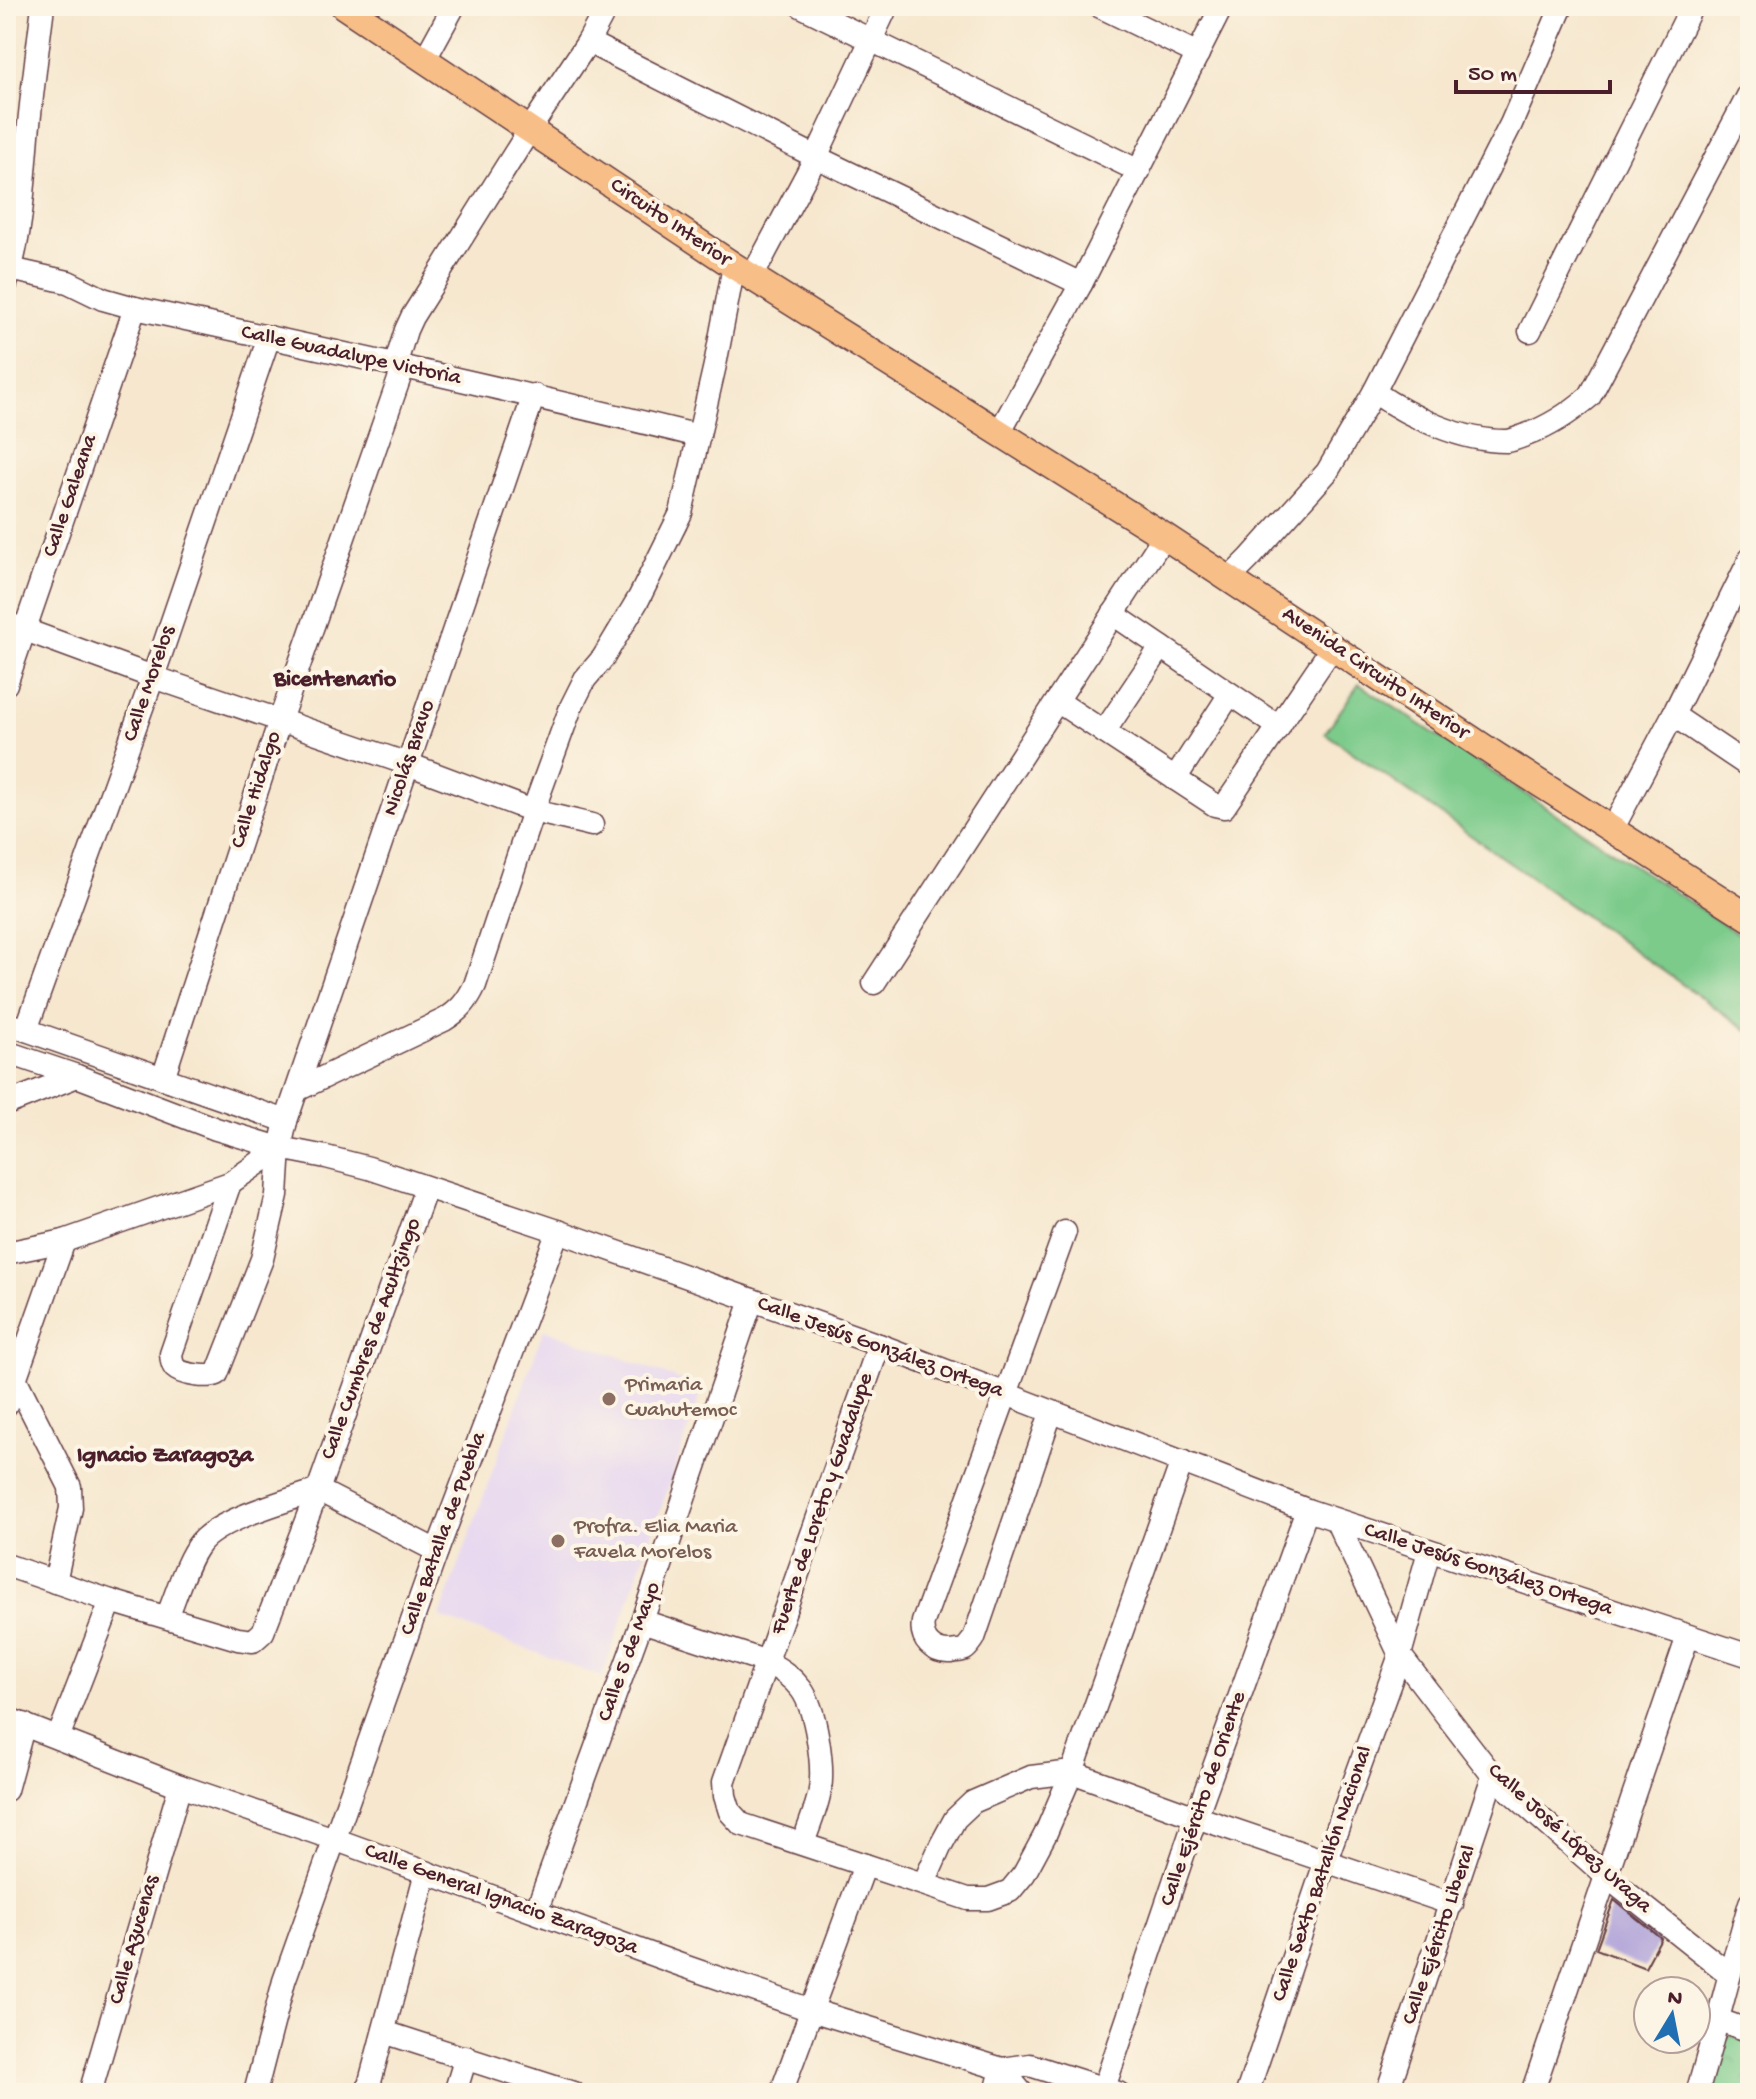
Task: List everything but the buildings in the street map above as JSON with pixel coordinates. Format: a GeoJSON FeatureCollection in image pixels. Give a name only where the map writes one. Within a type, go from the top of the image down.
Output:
{"type":"FeatureCollection","features":[{"type":"Feature","properties":{"kind":"main road","name":"Circuito Interior"},"geometry":{"type":"LineString","coordinates":[[344,6],[743,272],[1000,431]]}},
{"type":"Feature","properties":{"kind":"main road","name":"Avenida Circuito Interior"},"geometry":{"type":"LineString","coordinates":[[1000,431],[1750,918]]}},
{"type":"Feature","properties":{"kind":"street"},"geometry":{"type":"LineString","coordinates":[[8,274],[23,200],[43,6]]}},
{"type":"Feature","properties":{"kind":"street"},"geometry":{"type":"LineString","coordinates":[[425,59],[454,6]]}},
{"type":"Feature","properties":{"kind":"street","name":"Calle Hidalgo"},"geometry":{"type":"LineString","coordinates":[[163,1078],[399,367],[409,323],[588,42],[607,6]]}},
{"type":"Feature","properties":{"kind":"street"},"geometry":{"type":"LineString","coordinates":[[801,6],[1139,171]]}},
{"type":"Feature","properties":{"kind":"street"},"geometry":{"type":"LineString","coordinates":[[297,1090],[444,1020],[457,1012],[467,1000],[475,985],[571,707],[585,679],[603,658],[639,598],[681,513],[743,272],[816,157],[887,6]]}},
{"type":"Feature","properties":{"kind":"street"},"geometry":{"type":"LineString","coordinates":[[1099,6],[1198,54]]}},
{"type":"Feature","properties":{"kind":"street"},"geometry":{"type":"LineString","coordinates":[[1000,431],[1081,284],[1222,6]]}},
{"type":"Feature","properties":{"kind":"street"},"geometry":{"type":"LineString","coordinates":[[1230,578],[1327,472],[1374,392],[1511,124],[1562,6]]}},
{"type":"Feature","properties":{"kind":"street"},"geometry":{"type":"LineString","coordinates":[[1530,331],[1692,6]]}},
{"type":"Feature","properties":{"kind":"street"},"geometry":{"type":"LineString","coordinates":[[588,42],[816,157],[1081,284]]}},
{"type":"Feature","properties":{"kind":"street"},"geometry":{"type":"LineString","coordinates":[[1374,392],[1398,408],[1468,436],[1510,441],[1544,429],[1564,417],[1590,396],[1750,92]]}},
{"type":"Feature","properties":{"kind":"street","name":"Calle Guadalupe Victoria"},"geometry":{"type":"LineString","coordinates":[[8,274],[68,282],[103,299],[135,308],[534,395],[699,436]]}},
{"type":"Feature","properties":{"kind":"street","name":"Calle Galeana"},"geometry":{"type":"LineString","coordinates":[[6,684],[16,627],[135,308]]}},
{"type":"Feature","properties":{"kind":"street","name":"Calle Morelos"},"geometry":{"type":"LineString","coordinates":[[16,1027],[153,677],[269,337]]}},
{"type":"Feature","properties":{"kind":"street","name":"Nicolás Bravo"},"geometry":{"type":"LineString","coordinates":[[230,1183],[171,1354],[174,1367],[181,1372],[211,1377],[217,1374],[262,1259],[277,1195],[280,1148],[286,1121],[534,395]]}},
{"type":"Feature","properties":{"kind":"street"},"geometry":{"type":"LineString","coordinates":[[874,983],[1164,536]]}},
{"type":"Feature","properties":{"kind":"street"},"geometry":{"type":"LineString","coordinates":[[1612,830],[1750,559]]}},
{"type":"Feature","properties":{"kind":"street"},"geometry":{"type":"LineString","coordinates":[[1113,614],[1279,727]]}},
{"type":"Feature","properties":{"kind":"street"},"geometry":{"type":"LineString","coordinates":[[16,627],[533,811],[592,825]]}},
{"type":"Feature","properties":{"kind":"street"},"geometry":{"type":"LineString","coordinates":[[1057,701],[1215,805],[1224,807],[1333,646]]}},
{"type":"Feature","properties":{"kind":"street"},"geometry":{"type":"LineString","coordinates":[[1104,732],[1161,647]]}},
{"type":"Feature","properties":{"kind":"street"},"geometry":{"type":"LineString","coordinates":[[1175,779],[1230,694]]}},
{"type":"Feature","properties":{"kind":"street"},"geometry":{"type":"LineString","coordinates":[[1673,715],[1750,767]]}},
{"type":"Feature","properties":{"kind":"street"},"geometry":{"type":"LineString","coordinates":[[16,1027],[286,1121]]}},
{"type":"Feature","properties":{"kind":"street","name":"Calle Jesús González Ortega"},"geometry":{"type":"LineString","coordinates":[[6,1052],[216,1129],[280,1148],[340,1160],[558,1231],[879,1345],[1307,1510],[1750,1656]]}},
{"type":"Feature","properties":{"kind":"street"},"geometry":{"type":"LineString","coordinates":[[6,1104],[77,1076]]}},
{"type":"Feature","properties":{"kind":"street"},"geometry":{"type":"LineString","coordinates":[[6,1253],[64,1241],[230,1183],[280,1148]]}},
{"type":"Feature","properties":{"kind":"street","name":"Calle Cumbres de Acultzingo"},"geometry":{"type":"LineString","coordinates":[[6,1565],[111,1601],[253,1641],[263,1632],[318,1490],[426,1188]]}},
{"type":"Feature","properties":{"kind":"street","name":"Calle Batalla de Puebla"},"geometry":{"type":"LineString","coordinates":[[255,2093],[284,1981],[437,1551],[558,1231]]}},
{"type":"Feature","properties":{"kind":"street"},"geometry":{"type":"LineString","coordinates":[[1051,1413],[974,1638],[966,1648],[956,1652],[940,1652],[927,1644],[922,1632],[923,1622],[1065,1232]]}},
{"type":"Feature","properties":{"kind":"street"},"geometry":{"type":"LineString","coordinates":[[6,1405],[64,1241]]}},
{"type":"Feature","properties":{"kind":"street","name":"Calle 5 de Mayo"},"geometry":{"type":"LineString","coordinates":[[536,1912],[642,1621],[752,1300]]}},
{"type":"Feature","properties":{"kind":"street","name":"Fuerte de Loreto y Guadalupe"},"geometry":{"type":"LineString","coordinates":[[879,1345],[724,1782],[730,1812],[741,1824],[764,1833],[803,1843],[968,1899],[988,1899],[1010,1891],[1024,1874],[1045,1835],[1072,1772],[1182,1461]]}},
{"type":"Feature","properties":{"kind":"street"},"geometry":{"type":"LineString","coordinates":[[15,1378],[70,1487],[71,1508],[55,1582]]}},
{"type":"Feature","properties":{"kind":"street"},"geometry":{"type":"LineString","coordinates":[[167,1617],[192,1555],[201,1542],[226,1524],[318,1490],[437,1551]]}},
{"type":"Feature","properties":{"kind":"street","name":"Calle Ejército de Oriente"},"geometry":{"type":"LineString","coordinates":[[1111,2091],[1196,1817],[1307,1510]]}},
{"type":"Feature","properties":{"kind":"street","name":"Calle José López Uraga"},"geometry":{"type":"LineString","coordinates":[[1336,1520],[1400,1655],[1493,1776],[1607,1877],[1729,1974]]}},
{"type":"Feature","properties":{"kind":"street","name":"Calle Sexto Batallón Nacional"},"geometry":{"type":"LineString","coordinates":[[1247,2093],[1400,1655],[1429,1551]]}},
{"type":"Feature","properties":{"kind":"street"},"geometry":{"type":"LineString","coordinates":[[58,1738],[111,1601]]}},
{"type":"Feature","properties":{"kind":"street","name":"Fuerte de Loreto y Guadalupe"},"geometry":{"type":"LineString","coordinates":[[642,1621],[767,1662],[784,1671],[802,1691],[815,1726],[821,1756],[820,1788],[803,1843]]}},
{"type":"Feature","properties":{"kind":"street"},"geometry":{"type":"LineString","coordinates":[[1532,2093],[1688,1636]]}},
{"type":"Feature","properties":{"kind":"street"},"geometry":{"type":"LineString","coordinates":[[6,1790],[15,1721]]}},
{"type":"Feature","properties":{"kind":"street","name":"Calle General Ignacio Zaragoza"},"geometry":{"type":"LineString","coordinates":[[15,1721],[180,1786],[811,2010],[1002,2069],[1030,2065],[1111,2091]]}},
{"type":"Feature","properties":{"kind":"street"},"geometry":{"type":"LineString","coordinates":[[924,1883],[955,1819],[973,1802],[1031,1777],[1072,1772],[1452,1904]]}},
{"type":"Feature","properties":{"kind":"street","name":"Calle Ejército Liberal"},"geometry":{"type":"LineString","coordinates":[[1387,2093],[1493,1776]]}},
{"type":"Feature","properties":{"kind":"street","name":"Calle Azucenas"},"geometry":{"type":"LineString","coordinates":[[90,2093],[180,1786]]}},
{"type":"Feature","properties":{"kind":"street"},"geometry":{"type":"LineString","coordinates":[[781,2093],[865,1865]]}},
{"type":"Feature","properties":{"kind":"street"},"geometry":{"type":"LineString","coordinates":[[367,2093],[426,1872]]}},
{"type":"Feature","properties":{"kind":"street"},"geometry":{"type":"LineString","coordinates":[[1697,2093],[1750,1903]]}},
{"type":"Feature","properties":{"kind":"street"},"geometry":{"type":"LineString","coordinates":[[1719,2020],[1750,2031]]}},
{"type":"Feature","properties":{"kind":"street"},"geometry":{"type":"LineString","coordinates":[[384,2032],[573,2093]]}},
{"type":"Feature","properties":{"kind":"street"},"geometry":{"type":"LineString","coordinates":[[455,2093],[466,2057]]}},
{"type":"Feature","properties":{"kind":"street"},"geometry":{"type":"LineString","coordinates":[[996,2093],[1002,2069]]}},
{"type":"Feature","properties":{"kind":"street"},"geometry":{"type":"LineString","coordinates":[[1002,2069],[1022,2093]]}},
{"type":"Feature","properties":{"kind":"shaded area","name":"Profra. Elia Maria Favela Morelos"},"geometry":{"type":"Polygon","coordinates":[[[544,1329],[703,1388],[602,1677],[440,1617],[544,1329]]]}},
{"type":"Feature","properties":{"kind":"green space"},"geometry":{"type":"Polygon","coordinates":[[[1359,684],[1750,942],[1750,1032],[1325,733],[1359,684]]]}},
{"type":"Feature","properties":{"kind":"green space"},"geometry":{"type":"Polygon","coordinates":[[[1724,2033],[1750,2041],[1750,2093],[1707,2093],[1724,2033]]]}},
{"type":"Feature","properties":{"kind":"place","name":"Primaria Cuahutemoc"},"geometry":{"type":"Point","coordinates":[609,1399]}},
{"type":"Feature","properties":{"kind":"place","name":"Profra. Elia Maria Favela Morelos"},"geometry":{"type":"Point","coordinates":[558,1541]}},
{"type":"Feature","properties":{"kind":"district","name":"Bicentenario"},"geometry":{"type":"Point","coordinates":[335,680]}},
{"type":"Feature","properties":{"kind":"district","name":"Ignacio Zaragoza"},"geometry":{"type":"Point","coordinates":[165,1456]}}]}
